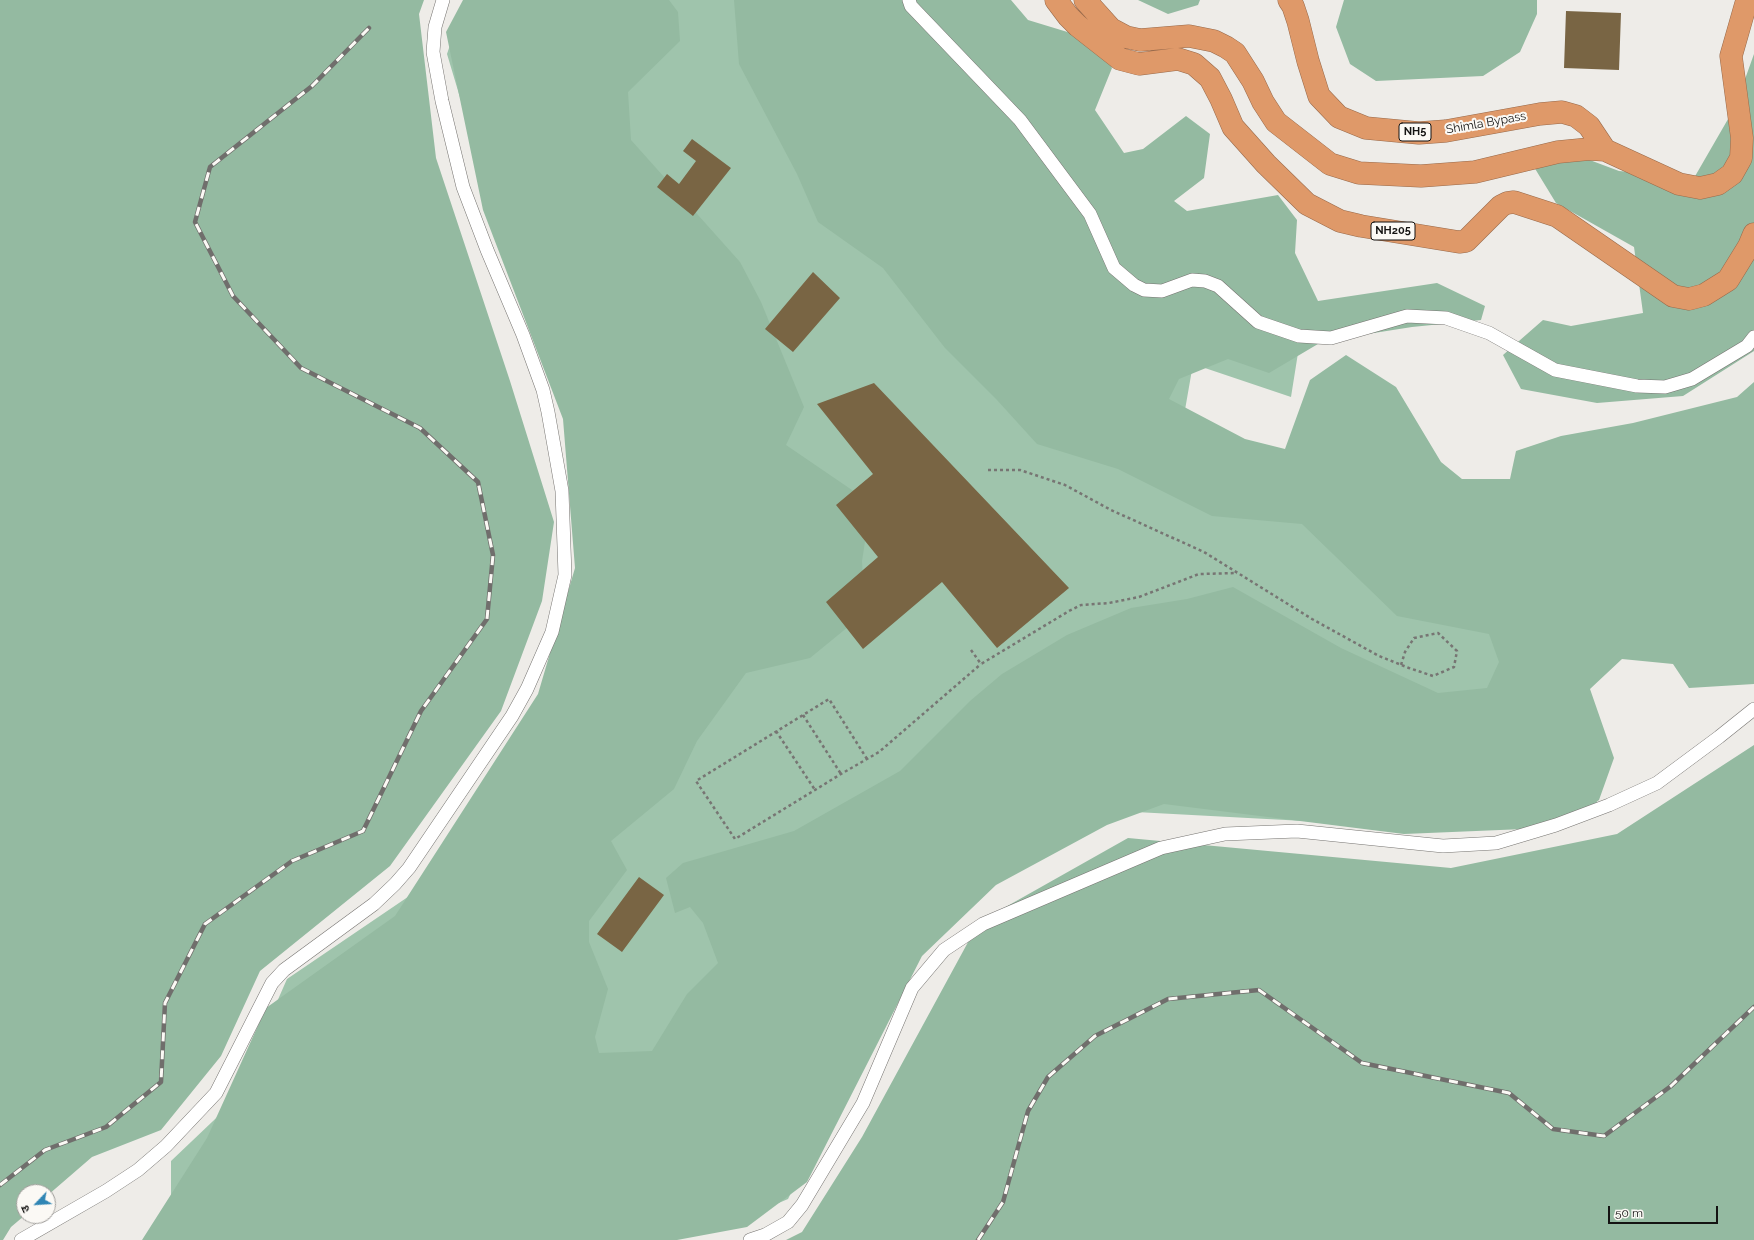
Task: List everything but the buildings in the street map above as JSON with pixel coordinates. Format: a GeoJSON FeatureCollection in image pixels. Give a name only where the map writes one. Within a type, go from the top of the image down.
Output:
{"type":"FeatureCollection","features":[{"type":"Feature","properties":{"kind":"highway","name":"NH205"},"geometry":{"type":"LineString","coordinates":[[1056,0],[1078,26],[1120,59],[1139,64],[1178,58],[1194,64],[1210,78],[1233,127],[1266,164],[1307,204],[1340,221],[1361,226],[1459,242],[1466,241],[1501,206],[1514,202],[1557,216],[1673,296],[1689,299],[1704,295],[1728,280],[1749,246],[1754,234]]}},
{"type":"Feature","properties":{"kind":"highway"},"geometry":{"type":"LineString","coordinates":[[1085,0],[1111,29],[1126,37],[1140,40],[1189,36],[1214,41],[1226,47],[1235,53],[1253,81],[1262,102],[1276,122],[1330,164],[1359,173],[1421,176],[1475,172],[1558,152],[1589,149],[1605,150],[1679,184],[1700,188],[1718,184],[1732,174],[1741,158],[1742,138],[1731,56],[1747,0]]}},
{"type":"Feature","properties":{"kind":"highway","name":"Shimla Bypass"},"geometry":{"type":"LineString","coordinates":[[1288,0],[1293,6],[1298,21],[1319,96],[1339,116],[1366,128],[1419,133],[1446,130],[1540,114],[1562,112],[1576,116],[1589,126],[1605,150]]}},
{"type":"Feature","properties":{"kind":"street"},"geometry":{"type":"LineString","coordinates":[[21,1240],[106,1191],[138,1170],[166,1146],[216,1093],[272,983],[284,970],[374,904],[409,868],[512,716],[527,689],[552,632],[565,575],[562,491],[549,420],[539,377],[524,335],[487,250],[463,187],[443,108],[433,52],[435,27],[442,0]]}},
{"type":"Feature","properties":{"kind":"street"},"geometry":{"type":"LineString","coordinates":[[909,0],[911,6],[1020,120],[1090,214],[1114,268],[1134,285],[1144,290],[1162,291],[1192,280],[1205,281],[1218,286],[1258,322],[1299,336],[1331,338],[1407,316],[1446,318],[1489,333],[1555,370],[1637,386],[1665,387],[1692,380],[1747,346],[1754,337]]}},
{"type":"Feature","properties":{"kind":"street"},"geometry":{"type":"LineString","coordinates":[[750,1240],[764,1235],[788,1222],[802,1205],[862,1103],[912,988],[944,950],[983,924],[1161,848],[1225,834],[1297,831],[1443,846],[1496,842],[1556,825],[1609,805],[1657,783],[1754,709]]}},
{"type":"Feature","properties":{"kind":"path"},"geometry":{"type":"LineString","coordinates":[[988,470],[1020,470],[1066,485],[1111,510],[1204,552],[1312,619],[1380,656],[1401,665],[1433,676],[1454,666],[1457,651],[1438,633],[1414,638],[1405,652],[1401,665]]}},
{"type":"Feature","properties":{"kind":"path"},"geometry":{"type":"LineString","coordinates":[[867,759],[829,699],[696,781],[734,839],[879,752],[981,664],[1069,610],[1081,605],[1109,603],[1139,597],[1199,574],[1238,573]]}},
{"type":"Feature","properties":{"kind":"path"},"geometry":{"type":"LineString","coordinates":[[970,650],[981,664]]}},
{"type":"Feature","properties":{"kind":"path"},"geometry":{"type":"LineString","coordinates":[[803,715],[841,774]]}},
{"type":"Feature","properties":{"kind":"path"},"geometry":{"type":"LineString","coordinates":[[776,732],[815,790]]}},
{"type":"Feature","properties":{"kind":"green space"},"geometry":{"type":"Polygon","coordinates":[[[0,0],[424,0],[419,14],[436,158],[510,381],[554,522],[542,601],[501,711],[390,866],[260,971],[221,1056],[161,1130],[92,1157],[56,1188],[56,1184],[16,1184],[16,1223],[11,1227],[3,1240],[0,1240],[0,0]]]}},
{"type":"Feature","properties":{"kind":"green space"},"geometry":{"type":"Polygon","coordinates":[[[463,0],[669,0],[678,12],[680,41],[628,92],[631,140],[740,262],[761,302],[804,407],[786,445],[871,503],[862,561],[865,613],[810,658],[746,673],[697,741],[674,789],[611,841],[627,870],[589,921],[589,942],[608,989],[595,1037],[599,1053],[652,1051],[687,994],[718,963],[703,923],[690,907],[675,913],[666,878],[683,863],[794,831],[900,771],[970,701],[1002,674],[1067,635],[1131,608],[1187,599],[1233,587],[1341,648],[1438,693],[1487,688],[1499,662],[1489,634],[1397,616],[1302,524],[1212,516],[1118,469],[1037,444],[997,400],[945,348],[883,268],[818,222],[797,174],[739,64],[734,0],[1011,0],[1028,20],[1097,41],[1112,68],[1095,110],[1124,153],[1143,149],[1186,116],[1210,134],[1204,178],[1174,201],[1187,211],[1278,195],[1297,220],[1295,253],[1318,301],[1437,283],[1485,306],[1481,320],[1412,327],[1323,341],[1269,373],[1228,359],[1179,379],[1169,399],[1245,439],[1285,449],[1310,380],[1346,355],[1396,387],[1441,462],[1462,479],[1510,479],[1516,451],[1561,436],[1633,423],[1737,397],[1754,382],[1754,684],[1689,688],[1673,664],[1622,659],[1590,689],[1614,758],[1599,800],[1566,824],[1524,829],[1404,834],[1164,804],[1107,825],[996,885],[922,956],[807,1182],[747,1227],[677,1240],[142,1240],[207,1138],[266,1008],[395,916],[538,694],[575,568],[563,419],[483,210],[446,32],[463,0]]]}},
{"type":"Feature","properties":{"kind":"green space"},"geometry":{"type":"Polygon","coordinates":[[[465,0],[891,0],[1298,353],[1291,397],[1193,364],[1182,427],[1518,606],[1598,805],[1454,829],[1117,811],[953,900],[893,985],[788,1199],[732,1223],[627,1240],[171,1240],[171,1161],[233,1102],[287,979],[424,886],[555,681],[582,562],[580,431],[494,211],[447,54],[465,0]]]}},
{"type":"Feature","properties":{"kind":"green space"},"geometry":{"type":"Polygon","coordinates":[[[1138,0],[1200,0],[1198,5],[1168,14],[1138,0]]]}},
{"type":"Feature","properties":{"kind":"green space"},"geometry":{"type":"Polygon","coordinates":[[[1344,0],[1537,0],[1537,14],[1520,52],[1483,76],[1376,81],[1350,64],[1336,27],[1344,0]]]}},
{"type":"Feature","properties":{"kind":"green space"},"geometry":{"type":"Polygon","coordinates":[[[1754,54],[1754,351],[1683,396],[1597,403],[1521,389],[1503,355],[1543,320],[1571,326],[1643,313],[1634,247],[1556,203],[1534,167],[1547,144],[1619,171],[1694,178],[1735,107],[1754,54]]]}},
{"type":"Feature","properties":{"kind":"green space"},"geometry":{"type":"Polygon","coordinates":[[[1754,745],[1754,1240],[786,1240],[802,1232],[862,1137],[979,922],[1128,838],[1451,868],[1617,834],[1754,745]]]}},
{"type":"Feature","properties":{"kind":"railway"},"geometry":{"type":"LineString","coordinates":[[0,1185],[45,1150],[106,1127],[161,1082],[165,1003],[205,924],[292,861],[363,831],[421,711],[487,619],[493,555],[478,482],[420,428],[301,368],[233,296],[195,222],[210,167],[312,86],[369,28]]}},
{"type":"Feature","properties":{"kind":"railway"},"geometry":{"type":"LineString","coordinates":[[978,1240],[1003,1202],[1028,1111],[1048,1077],[1095,1036],[1168,999],[1259,990],[1362,1063],[1509,1093],[1553,1129],[1604,1136],[1671,1086],[1754,1007]]}}]}
